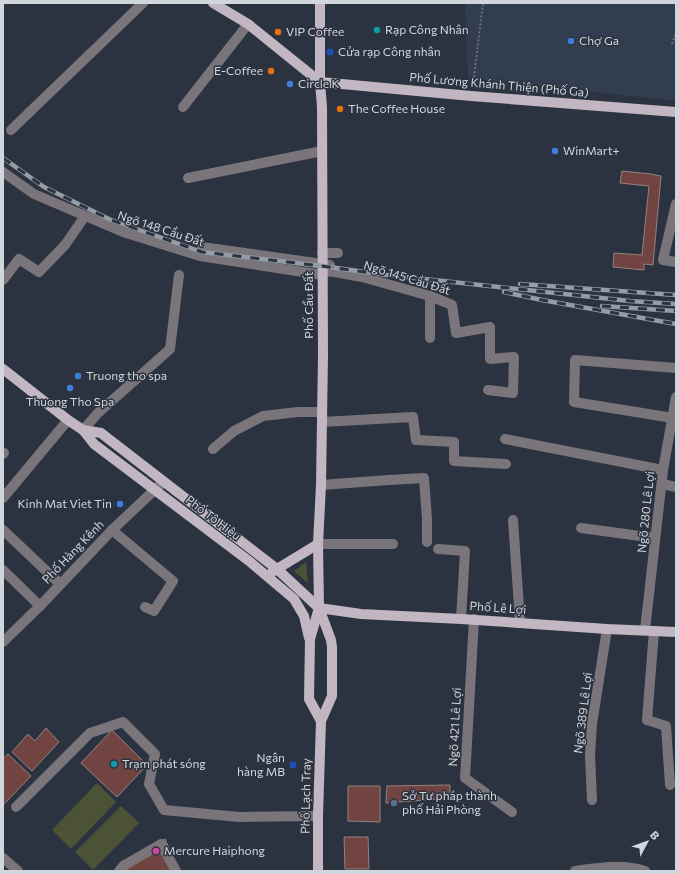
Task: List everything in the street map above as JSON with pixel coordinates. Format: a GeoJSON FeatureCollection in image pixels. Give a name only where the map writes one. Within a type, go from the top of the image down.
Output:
{"type":"FeatureCollection","features":[{"type":"Feature","properties":{"kind":"main road"},"geometry":{"type":"LineString","coordinates":[[213,3],[248,24],[320,82]]}},
{"type":"Feature","properties":{"kind":"main road","name":"Phố Cầu Đất"},"geometry":{"type":"LineString","coordinates":[[318,608],[318,544],[322,417],[322,107],[320,82],[320,3]]}},
{"type":"Feature","properties":{"kind":"main road","name":"Phố Lương Khánh Thiện (Phố Ga)"},"geometry":{"type":"LineString","coordinates":[[320,82],[471,96],[676,112]]}},
{"type":"Feature","properties":{"kind":"main road","name":"Phố Tô Hiệu"},"geometry":{"type":"LineString","coordinates":[[3,369],[83,430],[94,444],[249,561],[294,599],[304,616],[310,639]]}},
{"type":"Feature","properties":{"kind":"main road","name":"Phố Tô Hiệu"},"geometry":{"type":"LineString","coordinates":[[83,430],[101,433],[277,570],[318,608]]}},
{"type":"Feature","properties":{"kind":"main road"},"geometry":{"type":"LineString","coordinates":[[265,575],[277,570],[318,544]]}},
{"type":"Feature","properties":{"kind":"main road"},"geometry":{"type":"LineString","coordinates":[[318,608],[310,639],[309,699],[321,721]]}},
{"type":"Feature","properties":{"kind":"main road","name":"Phố Lê Lợi"},"geometry":{"type":"LineString","coordinates":[[318,608],[361,614],[461,618],[607,629],[676,632]]}},
{"type":"Feature","properties":{"kind":"main road","name":"Phố Lạch Tray"},"geometry":{"type":"LineString","coordinates":[[318,608],[331,640],[332,647],[332,696],[321,721],[318,871]]}},
{"type":"Feature","properties":{"kind":"street"},"geometry":{"type":"LineString","coordinates":[[11,130],[143,3]]}},
{"type":"Feature","properties":{"kind":"street"},"geometry":{"type":"LineString","coordinates":[[183,106],[248,24]]}},
{"type":"Feature","properties":{"kind":"street"},"geometry":{"type":"LineString","coordinates":[[188,178],[322,151]]}},
{"type":"Feature","properties":{"kind":"street","name":"Ngõ 148 Cầu Đất"},"geometry":{"type":"LineString","coordinates":[[3,172],[34,194],[123,232],[200,256],[322,275]]}},
{"type":"Feature","properties":{"kind":"street"},"geometry":{"type":"LineString","coordinates":[[676,204],[662,260],[676,262]]}},
{"type":"Feature","properties":{"kind":"street"},"geometry":{"type":"LineString","coordinates":[[3,280],[19,260],[39,272],[65,245],[85,216]]}},
{"type":"Feature","properties":{"kind":"street"},"geometry":{"type":"LineString","coordinates":[[202,247],[350,269]]}},
{"type":"Feature","properties":{"kind":"street"},"geometry":{"type":"LineString","coordinates":[[322,253],[336,258]]}},
{"type":"Feature","properties":{"kind":"street","name":"Ngõ 145 Cầu Đất"},"geometry":{"type":"LineString","coordinates":[[322,275],[329,271],[362,278],[430,296],[452,305],[456,332],[490,328],[490,359],[514,357],[513,393],[488,390]]}},
{"type":"Feature","properties":{"kind":"street"},"geometry":{"type":"LineString","coordinates":[[83,430],[98,413],[170,349],[179,275]]}},
{"type":"Feature","properties":{"kind":"street"},"geometry":{"type":"LineString","coordinates":[[430,296],[430,338]]}},
{"type":"Feature","properties":{"kind":"street"},"geometry":{"type":"LineString","coordinates":[[673,418],[574,402],[575,360],[676,368]]}},
{"type":"Feature","properties":{"kind":"street","name":"Ngõ 280 Lê Lợi"},"geometry":{"type":"LineString","coordinates":[[670,785],[666,726],[647,720],[650,630],[656,538],[663,470],[672,443],[676,397]]}},
{"type":"Feature","properties":{"kind":"street"},"geometry":{"type":"LineString","coordinates":[[213,449],[234,431],[263,416],[298,412],[322,417],[413,417],[416,440],[454,442],[454,461],[506,464]]}},
{"type":"Feature","properties":{"kind":"street"},"geometry":{"type":"LineString","coordinates":[[3,498],[68,420]]}},
{"type":"Feature","properties":{"kind":"street"},"geometry":{"type":"LineString","coordinates":[[505,438],[663,470]]}},
{"type":"Feature","properties":{"kind":"street"},"geometry":{"type":"LineString","coordinates":[[320,485],[424,478],[427,542]]}},
{"type":"Feature","properties":{"kind":"street","name":"Phố Hàng Kênh"},"geometry":{"type":"LineString","coordinates":[[3,642],[40,606],[112,530],[163,482]]}},
{"type":"Feature","properties":{"kind":"street"},"geometry":{"type":"LineString","coordinates":[[662,484],[676,487]]}},
{"type":"Feature","properties":{"kind":"street"},"geometry":{"type":"LineString","coordinates":[[513,520],[520,622]]}},
{"type":"Feature","properties":{"kind":"street"},"geometry":{"type":"LineString","coordinates":[[581,528],[656,538]]}},
{"type":"Feature","properties":{"kind":"street"},"geometry":{"type":"LineString","coordinates":[[3,530],[60,584]]}},
{"type":"Feature","properties":{"kind":"street"},"geometry":{"type":"LineString","coordinates":[[112,530],[173,581],[154,611],[145,607]]}},
{"type":"Feature","properties":{"kind":"street"},"geometry":{"type":"LineString","coordinates":[[318,544],[393,544]]}},
{"type":"Feature","properties":{"kind":"street"},"geometry":{"type":"LineString","coordinates":[[438,549],[465,551],[461,618]]}},
{"type":"Feature","properties":{"kind":"street"},"geometry":{"type":"LineString","coordinates":[[3,570],[40,606]]}},
{"type":"Feature","properties":{"kind":"street","name":"Ngõ 421 Lê Lợi"},"geometry":{"type":"LineString","coordinates":[[474,619],[465,778],[512,812]]}},
{"type":"Feature","properties":{"kind":"street","name":"Ngõ 389 Lê Lợi"},"geometry":{"type":"LineString","coordinates":[[592,800],[590,755],[592,724],[607,629]]}},
{"type":"Feature","properties":{"kind":"street"},"geometry":{"type":"LineString","coordinates":[[16,807],[90,733],[123,722],[155,754],[149,784],[164,810],[239,817],[318,816]]}},
{"type":"Feature","properties":{"kind":"street"},"geometry":{"type":"LineString","coordinates":[[119,871],[122,866],[161,844],[176,871]]}},
{"type":"Feature","properties":{"kind":"street"},"geometry":{"type":"LineString","coordinates":[[3,858],[12,869]]}},
{"type":"Feature","properties":{"kind":"street"},"geometry":{"type":"LineString","coordinates":[[575,871],[613,866],[645,871]]}},
{"type":"Feature","properties":{"kind":"path"},"geometry":{"type":"LineString","coordinates":[[471,96],[483,3]]}},
{"type":"Feature","properties":{"kind":"path"},"geometry":{"type":"LineString","coordinates":[[672,44],[676,33]]}},
{"type":"Feature","properties":{"kind":"path"},"geometry":{"type":"LineString","coordinates":[[333,273],[336,258]]}},
{"type":"Feature","properties":{"kind":"shaded area","name":"Chợ Ga"},"geometry":{"type":"Polygon","coordinates":[[[465,3],[676,3],[676,101],[468,78],[465,3]]]}},
{"type":"Feature","properties":{"kind":"green space"},"geometry":{"type":"Polygon","coordinates":[[[306,562],[308,583],[294,571],[306,562]]]}},
{"type":"Feature","properties":{"kind":"green space"},"geometry":{"type":"Polygon","coordinates":[[[97,783],[116,802],[71,849],[52,830],[97,783]]]}},
{"type":"Feature","properties":{"kind":"green space"},"geometry":{"type":"Polygon","coordinates":[[[121,806],[139,823],[93,870],[75,852],[121,806]]]}},
{"type":"Feature","properties":{"kind":"building"},"geometry":{"type":"Polygon","coordinates":[[[622,171],[661,176],[653,265],[644,264],[644,270],[613,267],[614,253],[642,255],[649,186],[620,183],[622,171]]]}},
{"type":"Feature","properties":{"kind":"building"},"geometry":{"type":"Polygon","coordinates":[[[46,728],[59,742],[32,771],[12,752],[28,734],[35,741],[46,728]]]}},
{"type":"Feature","properties":{"kind":"building","name":"Trạm phát sóng"},"geometry":{"type":"Polygon","coordinates":[[[112,730],[147,765],[117,797],[81,763],[112,730]]]}},
{"type":"Feature","properties":{"kind":"building"},"geometry":{"type":"Polygon","coordinates":[[[8,754],[31,776],[3,805],[3,759],[8,754]]]}},
{"type":"Feature","properties":{"kind":"building"},"geometry":{"type":"Polygon","coordinates":[[[450,785],[450,798],[386,803],[387,786],[450,785]]]}},
{"type":"Feature","properties":{"kind":"building"},"geometry":{"type":"Polygon","coordinates":[[[348,786],[380,786],[380,822],[348,821],[348,786]]]}},
{"type":"Feature","properties":{"kind":"building"},"geometry":{"type":"Polygon","coordinates":[[[344,837],[368,837],[369,869],[345,869],[344,837]]]}},
{"type":"Feature","properties":{"kind":"building","name":"Mercure Haiphong"},"geometry":{"type":"Polygon","coordinates":[[[165,839],[179,871],[127,871],[121,862],[165,839]]]}},
{"type":"Feature","properties":{"kind":"railway"},"geometry":{"type":"LineString","coordinates":[[3,158],[44,187],[111,220],[202,252],[387,275],[630,301],[676,304]]}},
{"type":"Feature","properties":{"kind":"railway"},"geometry":{"type":"LineString","coordinates":[[520,284],[676,295]]}},
{"type":"Feature","properties":{"kind":"railway"},"geometry":{"type":"LineString","coordinates":[[504,292],[676,324]]}},
{"type":"Feature","properties":{"kind":"railway"},"geometry":{"type":"LineString","coordinates":[[602,306],[676,311]]}},
{"type":"Feature","properties":{"kind":"place","name":"Rạp Công Nhân"},"geometry":{"type":"Point","coordinates":[377,30]}},
{"type":"Feature","properties":{"kind":"place","name":"VIP Coffee"},"geometry":{"type":"Point","coordinates":[278,32]}},
{"type":"Feature","properties":{"kind":"place","name":"Chợ Ga"},"geometry":{"type":"Point","coordinates":[571,41]}},
{"type":"Feature","properties":{"kind":"place","name":"Cửa rạp Công nhân"},"geometry":{"type":"Point","coordinates":[330,52]}},
{"type":"Feature","properties":{"kind":"place","name":"E-Coffee"},"geometry":{"type":"Point","coordinates":[271,71]}},
{"type":"Feature","properties":{"kind":"place","name":"Circle K"},"geometry":{"type":"Point","coordinates":[290,84]}},
{"type":"Feature","properties":{"kind":"place","name":"The Coffee House"},"geometry":{"type":"Point","coordinates":[340,109]}},
{"type":"Feature","properties":{"kind":"place","name":"WinMart+"},"geometry":{"type":"Point","coordinates":[555,151]}},
{"type":"Feature","properties":{"kind":"place","name":"Truong tho spa"},"geometry":{"type":"Point","coordinates":[78,376]}},
{"type":"Feature","properties":{"kind":"place","name":"Thuong Tho Spa"},"geometry":{"type":"Point","coordinates":[70,388]}},
{"type":"Feature","properties":{"kind":"place","name":"Kinh Mat Viet Tin"},"geometry":{"type":"Point","coordinates":[120,504]}},
{"type":"Feature","properties":{"kind":"place","name":"Trạm phát sóng"},"geometry":{"type":"Point","coordinates":[114,764]}},
{"type":"Feature","properties":{"kind":"place","name":"Ngân hàng MB"},"geometry":{"type":"Point","coordinates":[293,765]}},
{"type":"Feature","properties":{"kind":"place","name":"Sở Tư pháp thành phố Hải Phòng"},"geometry":{"type":"Point","coordinates":[394,803]}},
{"type":"Feature","properties":{"kind":"place","name":"Mercure Haiphong"},"geometry":{"type":"Point","coordinates":[156,851]}}]}
